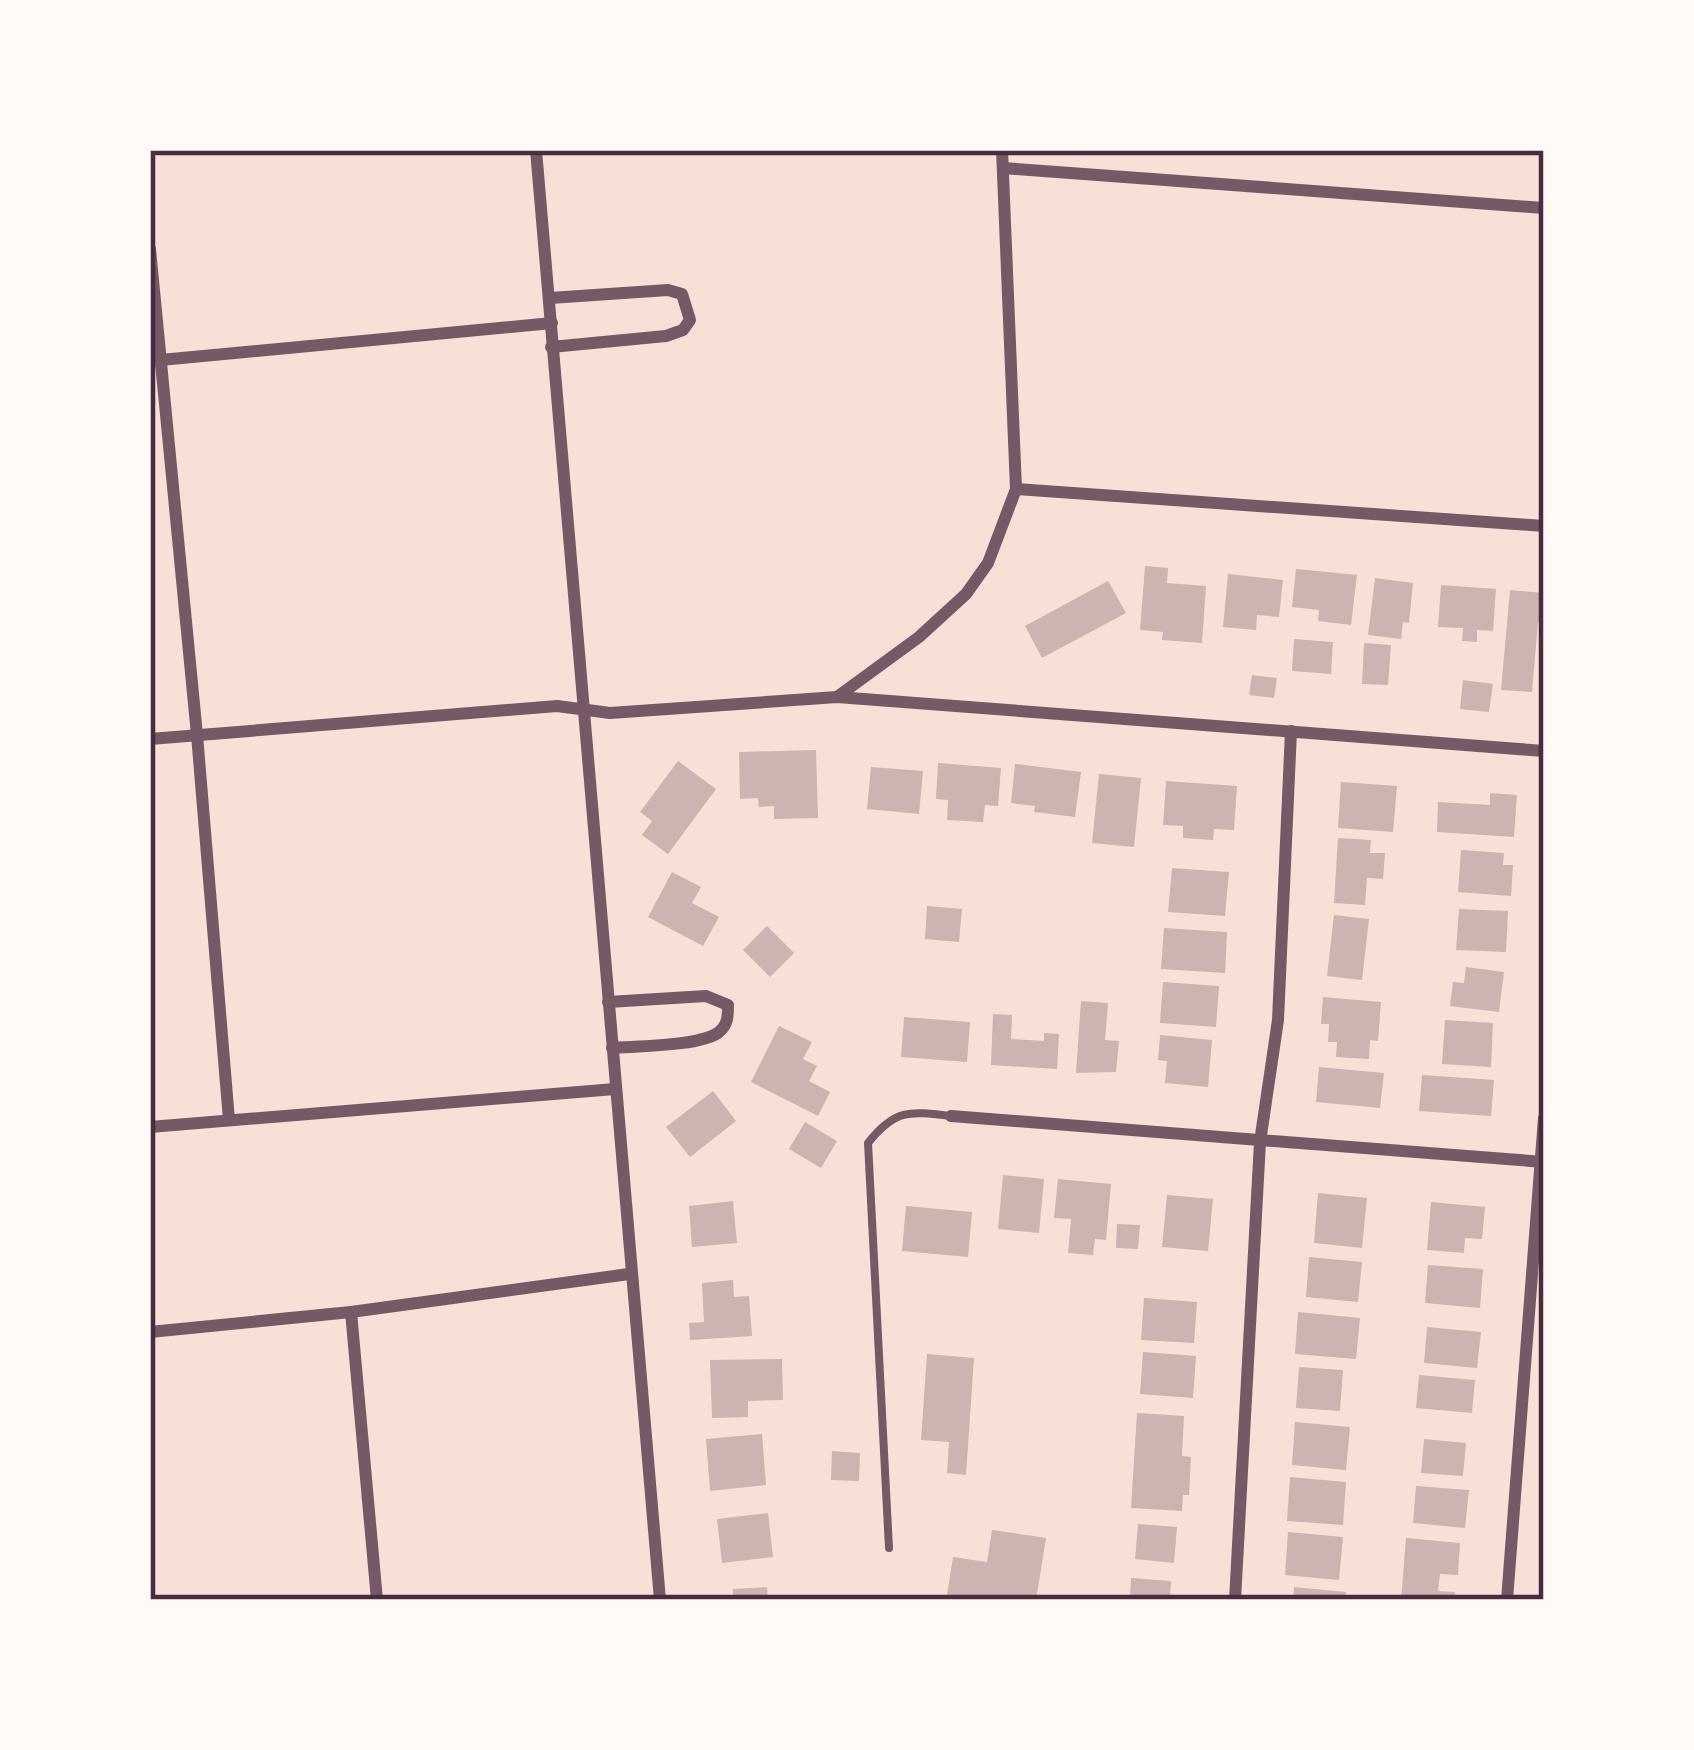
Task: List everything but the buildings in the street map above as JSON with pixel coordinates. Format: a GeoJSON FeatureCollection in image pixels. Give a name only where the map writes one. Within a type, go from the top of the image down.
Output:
{"type":"FeatureCollection","features":[{"type":"Feature","properties":{"kind":"street"},"geometry":{"type":"LineString","coordinates":[[536,150],[660,1600]]}},
{"type":"Feature","properties":{"kind":"street"},"geometry":{"type":"LineString","coordinates":[[838,697],[919,637],[966,594],[988,563],[1016,489],[1002,150]]}},
{"type":"Feature","properties":{"kind":"street"},"geometry":{"type":"LineString","coordinates":[[1003,168],[1544,208]]}},
{"type":"Feature","properties":{"kind":"street"},"geometry":{"type":"LineString","coordinates":[[150,249],[155,360],[197,735],[229,1120]]}},
{"type":"Feature","properties":{"kind":"street"},"geometry":{"type":"LineString","coordinates":[[550,298],[668,290],[682,294],[690,320],[683,330],[666,336],[551,347]]}},
{"type":"Feature","properties":{"kind":"street"},"geometry":{"type":"LineString","coordinates":[[155,360],[552,323]]}},
{"type":"Feature","properties":{"kind":"street"},"geometry":{"type":"LineString","coordinates":[[1016,489],[1544,526]]}},
{"type":"Feature","properties":{"kind":"street"},"geometry":{"type":"LineString","coordinates":[[150,739],[557,706],[610,712],[838,697],[1544,751]]}},
{"type":"Feature","properties":{"kind":"street"},"geometry":{"type":"LineString","coordinates":[[1234,1600],[1260,1142],[1278,1020],[1291,730]]}},
{"type":"Feature","properties":{"kind":"street"},"geometry":{"type":"LineString","coordinates":[[608,1002],[706,996],[728,1005],[722,1031],[705,1039],[613,1048]]}},
{"type":"Feature","properties":{"kind":"street"},"geometry":{"type":"LineString","coordinates":[[150,1127],[615,1089]]}},
{"type":"Feature","properties":{"kind":"street"},"geometry":{"type":"LineString","coordinates":[[951,1116],[1542,1162]]}},
{"type":"Feature","properties":{"kind":"street"},"geometry":{"type":"LineString","coordinates":[[1507,1600],[1544,1118]]}},
{"type":"Feature","properties":{"kind":"street"},"geometry":{"type":"LineString","coordinates":[[150,1332],[351,1312],[629,1274]]}},
{"type":"Feature","properties":{"kind":"street"},"geometry":{"type":"LineString","coordinates":[[351,1312],[377,1600]]}},
{"type":"Feature","properties":{"kind":"lane"},"geometry":{"type":"LineString","coordinates":[[890,1548],[868,1143],[885,1121],[911,1111],[951,1116]]}}]}
